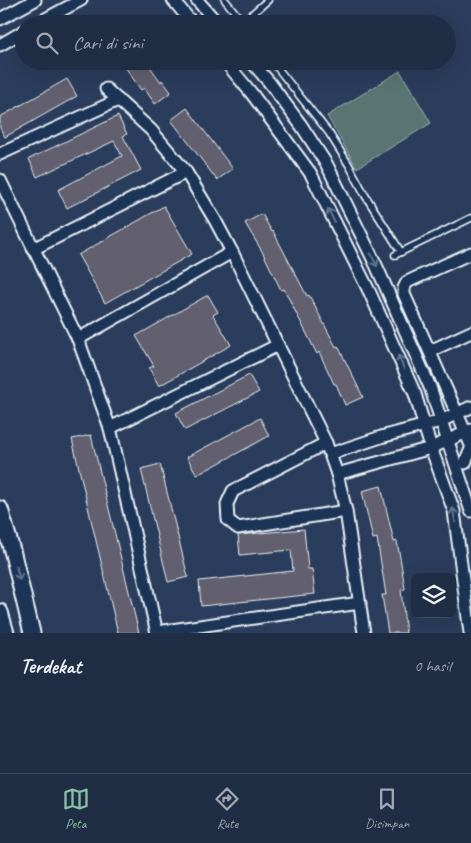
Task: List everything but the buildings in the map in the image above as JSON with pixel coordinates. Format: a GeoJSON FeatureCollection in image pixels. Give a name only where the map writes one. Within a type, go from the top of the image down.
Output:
{"type":"FeatureCollection","features":[{"type":"Feature","properties":{"kind":"street"},"geometry":{"type":"LineString","coordinates":[[0,19],[35,0]]}},
{"type":"Feature","properties":{"kind":"street"},"geometry":{"type":"LineString","coordinates":[[53,15],[81,0]]}},
{"type":"Feature","properties":{"kind":"street"},"geometry":{"type":"LineString","coordinates":[[173,0],[186,15]]}},
{"type":"Feature","properties":{"kind":"street"},"geometry":{"type":"LineString","coordinates":[[197,0],[210,15]]}},
{"type":"Feature","properties":{"kind":"street"},"geometry":{"type":"LineString","coordinates":[[0,44],[15,36]]}},
{"type":"Feature","properties":{"kind":"street"},"geometry":{"type":"LineString","coordinates":[[232,70],[311,174],[370,294],[415,394],[454,511],[470,633]]}},
{"type":"Feature","properties":{"kind":"street"},"geometry":{"type":"LineString","coordinates":[[259,70],[301,125],[327,165],[376,265],[430,387],[471,511]]}},
{"type":"Feature","properties":{"kind":"street"},"geometry":{"type":"LineString","coordinates":[[106,88],[152,130],[186,172],[232,252],[326,442],[337,474],[346,511],[364,633]]}},
{"type":"Feature","properties":{"kind":"street"},"geometry":{"type":"LineString","coordinates":[[0,154],[118,100]]}},
{"type":"Feature","properties":{"kind":"street"},"geometry":{"type":"LineString","coordinates":[[282,135],[301,125]]}},
{"type":"Feature","properties":{"kind":"street"},"geometry":{"type":"LineString","coordinates":[[33,249],[186,172]]}},
{"type":"Feature","properties":{"kind":"street"},"geometry":{"type":"LineString","coordinates":[[0,180],[78,339],[110,428],[157,633],[360,603]]}},
{"type":"Feature","properties":{"kind":"street"},"geometry":{"type":"LineString","coordinates":[[78,339],[232,252]]}},
{"type":"Feature","properties":{"kind":"street"},"geometry":{"type":"LineString","coordinates":[[471,253],[408,282],[404,288],[404,294],[458,413],[469,431],[471,445]]}},
{"type":"Feature","properties":{"kind":"street"},"geometry":{"type":"LineString","coordinates":[[430,351],[471,332]]}},
{"type":"Feature","properties":{"kind":"street"},"geometry":{"type":"LineString","coordinates":[[110,428],[278,345]]}},
{"type":"Feature","properties":{"kind":"street"},"geometry":{"type":"LineString","coordinates":[[330,454],[441,421],[471,407]]}},
{"type":"Feature","properties":{"kind":"street"},"geometry":{"type":"LineString","coordinates":[[337,474],[432,448],[469,431]]}},
{"type":"Feature","properties":{"kind":"street"},"geometry":{"type":"LineString","coordinates":[[326,442],[234,491],[228,504],[228,520],[238,528],[346,511]]}},
{"type":"Feature","properties":{"kind":"street"},"geometry":{"type":"LineString","coordinates":[[465,463],[471,449]]}},
{"type":"Feature","properties":{"kind":"street"},"geometry":{"type":"LineString","coordinates":[[0,509],[32,633]]}},
{"type":"Feature","properties":{"kind":"street"},"geometry":{"type":"LineString","coordinates":[[0,612],[6,633]]}},
{"type":"Feature","properties":{"kind":"lane"},"geometry":{"type":"LineString","coordinates":[[224,0],[238,15]]}},
{"type":"Feature","properties":{"kind":"lane"},"geometry":{"type":"LineString","coordinates":[[252,15],[268,0]]}},
{"type":"Feature","properties":{"kind":"lane"},"geometry":{"type":"LineString","coordinates":[[279,70],[329,133],[349,164],[398,253],[471,218]]}},
{"type":"Feature","properties":{"kind":"green space"},"geometry":{"type":"Polygon","coordinates":[[[400,71],[431,123],[357,168],[327,116],[400,71]]]}}]}
